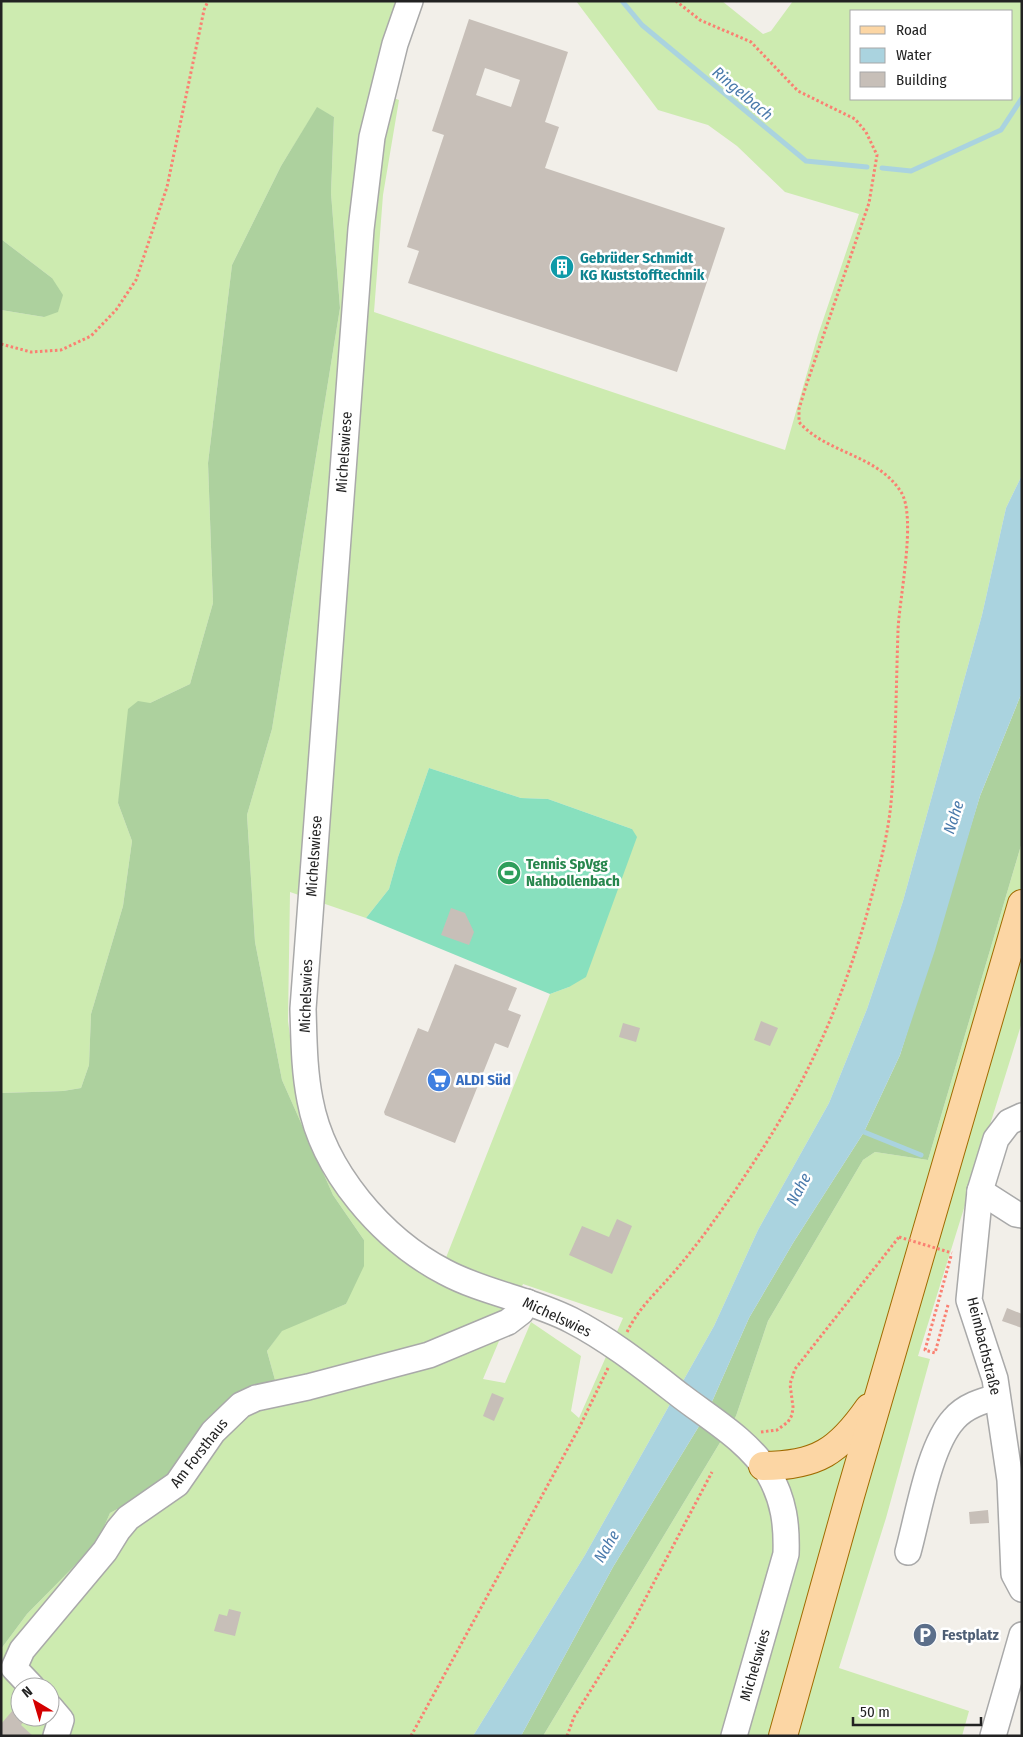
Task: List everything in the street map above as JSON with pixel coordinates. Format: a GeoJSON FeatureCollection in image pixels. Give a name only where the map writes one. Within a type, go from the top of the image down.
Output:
{"type":"FeatureCollection","features":[{"type":"Feature","properties":{"kind":"main road"},"geometry":{"type":"LineString","coordinates":[[783,1736],[1022,904]]}},
{"type":"Feature","properties":{"kind":"main road"},"geometry":{"type":"LineString","coordinates":[[763,1466],[803,1463],[826,1454],[848,1437],[881,1390]]}},
{"type":"Feature","properties":{"kind":"street","name":"Michelswiese"},"geometry":{"type":"LineString","coordinates":[[310,908],[362,220],[372,137],[395,44],[410,1]]}},
{"type":"Feature","properties":{"kind":"street","name":"Michelswies"},"geometry":{"type":"LineString","coordinates":[[310,908],[303,1009],[304,1057],[310,1101],[321,1134],[334,1162],[373,1217],[398,1240],[446,1273],[571,1320],[749,1436],[782,1504],[787,1536],[786,1554],[734,1736]]}},
{"type":"Feature","properties":{"kind":"street","name":"Heimbachstraße"},"geometry":{"type":"LineString","coordinates":[[1014,1580],[1010,1480],[1004,1428],[995,1379],[970,1300],[980,1191],[996,1139],[1009,1122],[1022,1116]]}},
{"type":"Feature","properties":{"kind":"street"},"geometry":{"type":"LineString","coordinates":[[980,1191],[1016,1214],[1022,1215]]}},
{"type":"Feature","properties":{"kind":"street","name":"Am Forsthaus"},"geometry":{"type":"LineString","coordinates":[[23,1677],[14,1668],[22,1650],[105,1551],[128,1518],[177,1484],[213,1432],[241,1405],[256,1398],[336,1380],[429,1354],[508,1322],[521,1312],[527,1302]]}},
{"type":"Feature","properties":{"kind":"street"},"geometry":{"type":"LineString","coordinates":[[908,1552],[935,1454],[942,1437],[954,1419],[967,1408],[983,1400],[998,1397]]}},
{"type":"Feature","properties":{"kind":"street"},"geometry":{"type":"LineString","coordinates":[[993,1736],[1022,1635]]}},
{"type":"Feature","properties":{"kind":"path"},"geometry":{"type":"LineString","coordinates":[[1,344],[31,352],[61,350],[92,336],[116,310],[136,280],[167,187],[204,10],[208,1]]}},
{"type":"Feature","properties":{"kind":"path"},"geometry":{"type":"LineString","coordinates":[[411,1736],[580,1426],[627,1356],[634,1316],[650,1296],[674,1272],[715,1219],[787,1108],[828,1029],[859,946],[883,852],[891,804],[898,626],[908,515],[903,494],[892,479],[874,465],[820,438],[799,422],[799,409],[806,386],[868,203],[877,155],[866,132],[855,119],[798,91],[751,42],[700,20],[676,1]]}},
{"type":"Feature","properties":{"kind":"path"},"geometry":{"type":"LineString","coordinates":[[749,1436],[777,1430],[788,1422],[793,1407],[792,1377],[813,1346],[899,1238],[952,1253],[926,1347]]}},
{"type":"Feature","properties":{"kind":"path"},"geometry":{"type":"LineString","coordinates":[[567,1736],[574,1717],[632,1624],[712,1472]]}},
{"type":"Feature","properties":{"kind":"green space"},"geometry":{"type":"Polygon","coordinates":[[[1,1],[396,1],[370,89],[399,100],[383,195],[374,312],[785,450],[818,335],[859,214],[785,192],[737,146],[708,125],[658,110],[576,1],[722,1],[763,34],[771,31],[793,1],[1022,1],[1022,475],[1006,508],[982,615],[903,901],[867,1009],[829,1103],[758,1230],[714,1326],[585,1555],[473,1736],[1,1736],[1,1649],[27,1614],[97,1543],[110,1513],[153,1490],[179,1464],[275,1380],[267,1351],[282,1330],[346,1304],[364,1240],[333,1195],[282,1080],[255,942],[247,815],[272,729],[340,308],[331,193],[334,117],[317,108],[281,166],[232,265],[208,463],[213,603],[190,684],[150,703],[118,803],[132,841],[123,906],[91,1014],[89,1065],[81,1088],[63,1091],[1,1093],[1,310],[44,317],[52,278],[1,239],[1,1]],[[429,768],[389,889],[366,918],[290,892],[288,1021],[298,1094],[339,1192],[366,1227],[397,1255],[436,1283],[550,994],[569,987],[632,829],[548,799],[521,798],[429,768]],[[523,1284],[483,1379],[505,1383],[531,1322],[581,1356],[571,1411],[579,1418],[623,1318],[523,1284]]]}},
{"type":"Feature","properties":{"kind":"green space"},"geometry":{"type":"Polygon","coordinates":[[[317,107],[334,117],[331,193],[340,308],[272,729],[247,815],[255,942],[282,1080],[333,1195],[364,1240],[364,1266],[346,1304],[282,1331],[267,1351],[275,1380],[268,1388],[179,1464],[153,1490],[110,1513],[97,1543],[27,1614],[1,1649],[1,1093],[63,1091],[81,1088],[89,1065],[91,1014],[123,906],[132,841],[118,803],[128,709],[138,701],[150,703],[190,684],[213,603],[208,463],[232,265],[281,166],[317,107]]]}},
{"type":"Feature","properties":{"kind":"green space"},"geometry":{"type":"Polygon","coordinates":[[[1,239],[52,278],[63,295],[58,312],[44,317],[1,310],[1,239]]]}},
{"type":"Feature","properties":{"kind":"green space"},"geometry":{"type":"Polygon","coordinates":[[[1022,692],[1022,842],[928,1160],[875,1152],[863,1160],[768,1321],[736,1416],[543,1736],[521,1736],[613,1567],[707,1413],[749,1318],[793,1243],[864,1132],[900,1055],[980,796],[1022,692]]]}},
{"type":"Feature","properties":{"kind":"green space","name":"Tennis SpVgg Nahbollenbach"},"geometry":{"type":"Polygon","coordinates":[[[429,768],[521,798],[548,799],[632,829],[637,837],[586,977],[569,987],[550,994],[366,918],[389,889],[429,768]]]}},
{"type":"Feature","properties":{"kind":"green space"},"geometry":{"type":"Polygon","coordinates":[[[1022,842],[1022,1022],[918,1356],[930,1359],[886,1518],[839,1668],[969,1711],[962,1736],[543,1736],[736,1416],[768,1321],[863,1160],[875,1152],[928,1160],[1022,842]]]}},
{"type":"Feature","properties":{"kind":"water","name":"Nahe"},"geometry":{"type":"Polygon","coordinates":[[[1022,475],[1022,692],[980,796],[935,950],[900,1055],[864,1132],[793,1243],[749,1318],[707,1413],[613,1567],[521,1736],[473,1736],[585,1555],[714,1326],[758,1230],[829,1103],[867,1009],[903,901],[982,615],[1006,508],[1022,475]]]}},
{"type":"Feature","properties":{"kind":"building","name":"Gebrüder Schmidt KG Kuststofftechnik"},"geometry":{"type":"Polygon","coordinates":[[[469,19],[568,52],[545,122],[559,127],[545,168],[725,228],[677,372],[408,283],[419,251],[407,247],[444,135],[432,131],[469,19]],[[485,68],[476,95],[511,107],[520,80],[485,68]]]}},
{"type":"Feature","properties":{"kind":"building"},"geometry":{"type":"Polygon","coordinates":[[[451,908],[465,913],[474,932],[469,945],[441,935],[451,908]]]}},
{"type":"Feature","properties":{"kind":"building","name":"ALDI Süd"},"geometry":{"type":"Polygon","coordinates":[[[455,964],[517,988],[508,1010],[521,1015],[508,1048],[495,1043],[455,1143],[385,1115],[384,1112],[418,1028],[428,1032],[455,964]]]}},
{"type":"Feature","properties":{"kind":"building"},"geometry":{"type":"Polygon","coordinates":[[[761,1021],[778,1028],[770,1046],[754,1040],[761,1021]]]}},
{"type":"Feature","properties":{"kind":"building"},"geometry":{"type":"Polygon","coordinates":[[[623,1023],[640,1028],[636,1042],[619,1037],[623,1023]]]}},
{"type":"Feature","properties":{"kind":"building"},"geometry":{"type":"Polygon","coordinates":[[[617,1219],[632,1226],[612,1274],[569,1255],[582,1226],[609,1237],[617,1219]]]}},
{"type":"Feature","properties":{"kind":"building"},"geometry":{"type":"Polygon","coordinates":[[[1007,1308],[1022,1314],[1022,1328],[1002,1321],[1007,1308]]]}},
{"type":"Feature","properties":{"kind":"building"},"geometry":{"type":"Polygon","coordinates":[[[492,1393],[504,1398],[494,1421],[483,1416],[492,1393]]]}},
{"type":"Feature","properties":{"kind":"building"},"geometry":{"type":"Polygon","coordinates":[[[988,1510],[989,1523],[970,1524],[969,1512],[988,1510]]]}},
{"type":"Feature","properties":{"kind":"building"},"geometry":{"type":"Polygon","coordinates":[[[229,1609],[241,1612],[235,1636],[214,1631],[219,1614],[227,1616],[229,1609]]]}},
{"type":"Feature","properties":{"kind":"building"},"geometry":{"type":"Polygon","coordinates":[[[10,1714],[10,1727],[23,1727],[33,1736],[1,1736],[1,1724],[10,1714]]]}},
{"type":"Feature","properties":{"kind":"waterway","name":"Ringelbach"},"geometry":{"type":"LineString","coordinates":[[622,1],[642,25],[806,161],[867,167]]}},
{"type":"Feature","properties":{"kind":"waterway","name":"Ringelbach"},"geometry":{"type":"LineString","coordinates":[[882,168],[911,171],[1001,130],[1022,98]]}},
{"type":"Feature","properties":{"kind":"waterway"},"geometry":{"type":"LineString","coordinates":[[864,1132],[921,1155]]}},
{"type":"Feature","properties":{"kind":"place","name":"Gebrüder Schmidt KG Kuststofftechnik"},"geometry":{"type":"Point","coordinates":[562,267]}},
{"type":"Feature","properties":{"kind":"place","name":"Tennis SpVgg Nahbollenbach"},"geometry":{"type":"Point","coordinates":[509,873]}},
{"type":"Feature","properties":{"kind":"place","name":"ALDI Süd"},"geometry":{"type":"Point","coordinates":[439,1080]}},
{"type":"Feature","properties":{"kind":"place","name":"Festplatz"},"geometry":{"type":"Point","coordinates":[925,1635]}}]}
